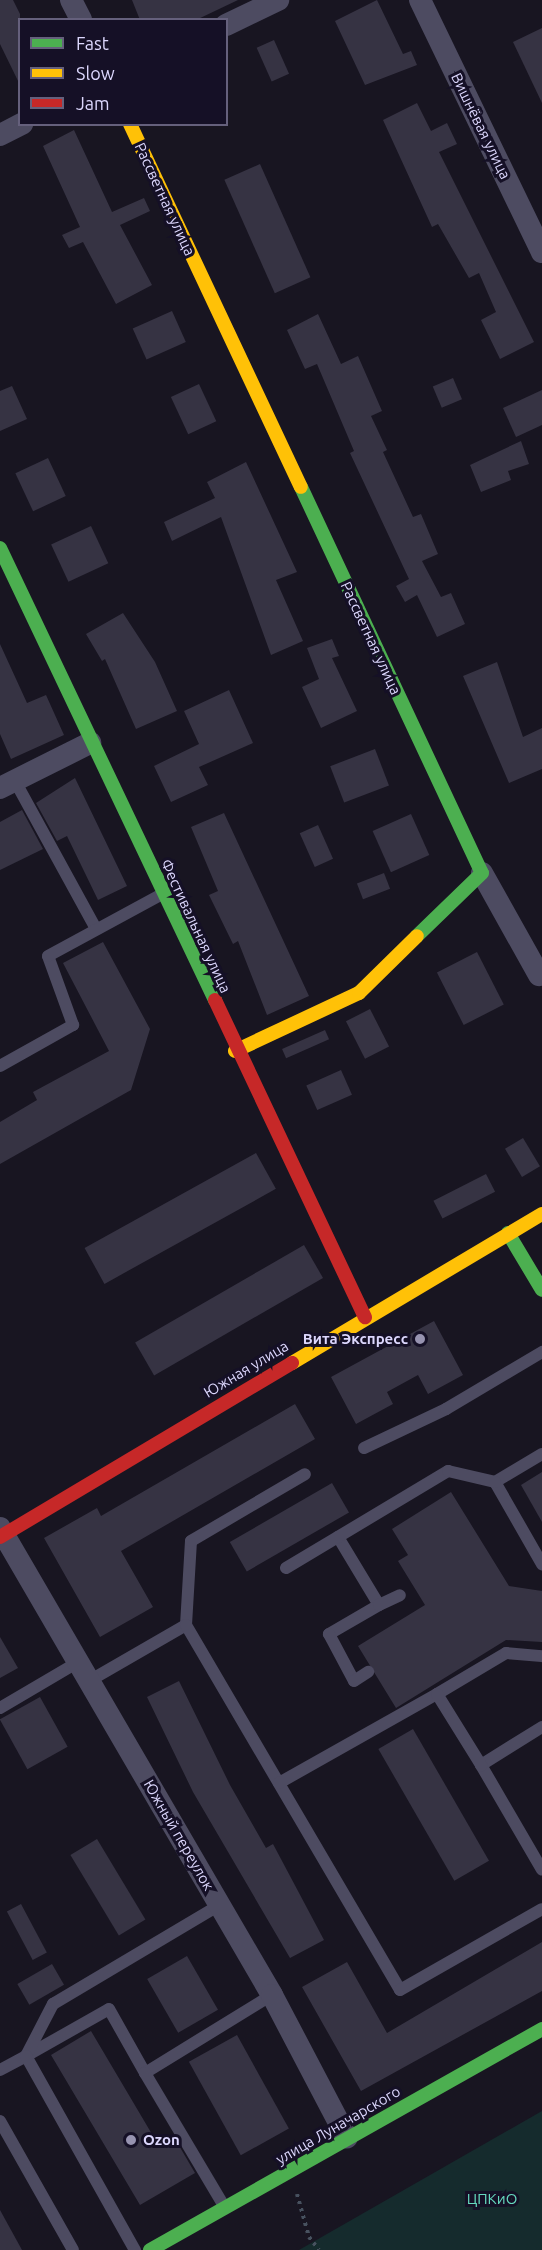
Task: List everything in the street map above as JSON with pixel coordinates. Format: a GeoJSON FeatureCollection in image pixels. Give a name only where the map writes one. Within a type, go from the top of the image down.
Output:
{"type":"FeatureCollection","features":[{"type":"Feature","properties":{"kind":"street"},"geometry":{"type":"LineString","coordinates":[[71,0],[80,18]]}},
{"type":"Feature","properties":{"kind":"street"},"geometry":{"type":"LineString","coordinates":[[228,24],[278,0]]}},
{"type":"Feature","properties":{"kind":"street","name":"Вишнёвая улица"},"geometry":{"type":"LineString","coordinates":[[420,0],[542,252]]}},
{"type":"Feature","properties":{"kind":"street"},"geometry":{"type":"LineString","coordinates":[[0,135],[18,126]]}},
{"type":"Feature","properties":{"kind":"street","name":"Рассветная улица"},"geometry":{"type":"LineString","coordinates":[[131,126],[482,873]]}},
{"type":"Feature","properties":{"kind":"street","name":"Фестивальная улица"},"geometry":{"type":"LineString","coordinates":[[0,548],[90,743],[164,894],[235,1051],[365,1317]]}},
{"type":"Feature","properties":{"kind":"street"},"geometry":{"type":"LineString","coordinates":[[7,784],[90,743]]}},
{"type":"Feature","properties":{"kind":"street"},"geometry":{"type":"LineString","coordinates":[[235,1051],[359,993],[482,873],[539,975]]}},
{"type":"Feature","properties":{"kind":"street","name":"Южная улица"},"geometry":{"type":"LineString","coordinates":[[1,1534],[542,1214]]}},
{"type":"Feature","properties":{"kind":"street"},"geometry":{"type":"LineString","coordinates":[[508,1233],[542,1290]]}},
{"type":"Feature","properties":{"kind":"street","name":"Южный переулок"},"geometry":{"type":"LineString","coordinates":[[1,1534],[272,1995],[347,2138]]}},
{"type":"Feature","properties":{"kind":"street","name":"улица Луначарского"},"geometry":{"type":"LineString","coordinates":[[150,2250],[542,2029]]}},
{"type":"Feature","properties":{"kind":"lane"},"geometry":{"type":"LineString","coordinates":[[7,784],[96,929]]}},
{"type":"Feature","properties":{"kind":"lane"},"geometry":{"type":"LineString","coordinates":[[0,1066],[73,1025],[48,956],[164,894]]}},
{"type":"Feature","properties":{"kind":"lane"},"geometry":{"type":"LineString","coordinates":[[364,1448],[446,1409],[542,1352]]}},
{"type":"Feature","properties":{"kind":"lane"},"geometry":{"type":"LineString","coordinates":[[286,1568],[448,1472],[495,1482],[542,1454]]}},
{"type":"Feature","properties":{"kind":"lane"},"geometry":{"type":"LineString","coordinates":[[305,1474],[191,1541],[186,1624],[400,1990],[542,1909]]}},
{"type":"Feature","properties":{"kind":"lane"},"geometry":{"type":"LineString","coordinates":[[495,1482],[542,1564]]}},
{"type":"Feature","properties":{"kind":"lane"},"geometry":{"type":"LineString","coordinates":[[338,1537],[379,1605]]}},
{"type":"Feature","properties":{"kind":"lane"},"geometry":{"type":"LineString","coordinates":[[368,1672],[354,1682],[329,1634],[400,1594]]}},
{"type":"Feature","properties":{"kind":"lane"},"geometry":{"type":"LineString","coordinates":[[89,1681],[186,1624]]}},
{"type":"Feature","properties":{"kind":"lane"},"geometry":{"type":"LineString","coordinates":[[279,1783],[506,1653],[542,1656]]}},
{"type":"Feature","properties":{"kind":"lane"},"geometry":{"type":"LineString","coordinates":[[0,1708],[78,1662]]}},
{"type":"Feature","properties":{"kind":"lane"},"geometry":{"type":"LineString","coordinates":[[437,1694],[542,1870]]}},
{"type":"Feature","properties":{"kind":"lane"},"geometry":{"type":"LineString","coordinates":[[481,1765],[542,1727]]}},
{"type":"Feature","properties":{"kind":"lane"},"geometry":{"type":"LineString","coordinates":[[26,2056],[53,2004],[220,1905]]}},
{"type":"Feature","properties":{"kind":"lane"},"geometry":{"type":"LineString","coordinates":[[145,2073],[272,1995]]}},
{"type":"Feature","properties":{"kind":"lane"},"geometry":{"type":"LineString","coordinates":[[0,2070],[109,2009],[225,2208]]}},
{"type":"Feature","properties":{"kind":"lane"},"geometry":{"type":"LineString","coordinates":[[26,2056],[135,2250]]}},
{"type":"Feature","properties":{"kind":"lane"},"geometry":{"type":"LineString","coordinates":[[0,2121],[73,2250]]}},
{"type":"Feature","properties":{"kind":"path"},"geometry":{"type":"LineString","coordinates":[[291,2170],[309,2237],[319,2250]]}},
{"type":"Feature","properties":{"kind":"green space","name":"ЦПКиО"},"geometry":{"type":"Polygon","coordinates":[[[542,2111],[542,2250],[299,2250],[542,2111]]]}},
{"type":"Feature","properties":{"kind":"building"},"geometry":{"type":"Polygon","coordinates":[[[0,0],[13,0],[20,14],[18,18],[18,81],[0,44],[0,0]]]}},
{"type":"Feature","properties":{"kind":"building"},"geometry":{"type":"Polygon","coordinates":[[[132,0],[238,0],[200,18],[139,18],[132,0]]]}},
{"type":"Feature","properties":{"kind":"building"},"geometry":{"type":"Polygon","coordinates":[[[377,0],[403,54],[411,51],[417,65],[365,85],[335,21],[377,0]]]}},
{"type":"Feature","properties":{"kind":"building"},"geometry":{"type":"Polygon","coordinates":[[[542,28],[542,103],[513,42],[542,28]]]}},
{"type":"Feature","properties":{"kind":"building"},"geometry":{"type":"Polygon","coordinates":[[[274,40],[289,74],[272,82],[257,48],[274,40]]]}},
{"type":"Feature","properties":{"kind":"building"},"geometry":{"type":"Polygon","coordinates":[[[417,103],[431,131],[447,123],[457,144],[439,152],[534,342],[500,359],[481,320],[496,312],[479,273],[469,278],[438,224],[432,227],[383,120],[417,103]]]}},
{"type":"Feature","properties":{"kind":"building"},"geometry":{"type":"Polygon","coordinates":[[[74,130],[112,212],[144,198],[150,211],[120,225],[152,285],[116,304],[83,242],[69,248],[62,235],[80,227],[43,146],[74,130]]]}},
{"type":"Feature","properties":{"kind":"building"},"geometry":{"type":"Polygon","coordinates":[[[260,164],[310,277],[275,293],[224,180],[260,164]]]}},
{"type":"Feature","properties":{"kind":"building"},"geometry":{"type":"Polygon","coordinates":[[[172,311],[186,342],[147,360],[133,328],[172,311]]]}},
{"type":"Feature","properties":{"kind":"building"},"geometry":{"type":"Polygon","coordinates":[[[318,314],[341,364],[358,356],[382,411],[371,416],[387,450],[383,452],[413,517],[421,514],[438,554],[422,561],[441,597],[451,593],[465,624],[437,637],[417,595],[405,602],[396,586],[409,579],[350,453],[354,451],[317,364],[305,369],[287,330],[318,314]]]}},
{"type":"Feature","properties":{"kind":"building"},"geometry":{"type":"Polygon","coordinates":[[[453,378],[462,399],[442,408],[433,387],[453,378]]]}},
{"type":"Feature","properties":{"kind":"building"},"geometry":{"type":"Polygon","coordinates":[[[199,384],[216,421],[188,434],[171,397],[199,384]]]}},
{"type":"Feature","properties":{"kind":"building"},"geometry":{"type":"Polygon","coordinates":[[[12,386],[27,419],[0,431],[0,391],[12,386]]]}},
{"type":"Feature","properties":{"kind":"building"},"geometry":{"type":"Polygon","coordinates":[[[542,390],[542,425],[516,437],[503,408],[542,390]]]}},
{"type":"Feature","properties":{"kind":"building"},"geometry":{"type":"Polygon","coordinates":[[[521,441],[529,464],[508,471],[511,480],[481,492],[470,465],[521,441]]]}},
{"type":"Feature","properties":{"kind":"building"},"geometry":{"type":"Polygon","coordinates":[[[48,458],[66,496],[33,511],[15,473],[48,458]]]}},
{"type":"Feature","properties":{"kind":"building"},"geometry":{"type":"Polygon","coordinates":[[[246,462],[297,572],[276,580],[303,641],[271,655],[221,517],[172,541],[164,522],[215,498],[207,482],[246,462]]]}},
{"type":"Feature","properties":{"kind":"building"},"geometry":{"type":"Polygon","coordinates":[[[91,526],[108,563],[68,582],[51,545],[91,526]]]}},
{"type":"Feature","properties":{"kind":"building"},"geometry":{"type":"Polygon","coordinates":[[[123,613],[155,662],[177,711],[136,729],[105,659],[102,661],[86,634],[123,613]]]}},
{"type":"Feature","properties":{"kind":"building"},"geometry":{"type":"Polygon","coordinates":[[[332,639],[339,656],[332,658],[357,711],[321,728],[302,687],[319,679],[307,648],[332,639]]]}},
{"type":"Feature","properties":{"kind":"building"},"geometry":{"type":"Polygon","coordinates":[[[0,644],[27,703],[46,695],[64,735],[11,759],[0,734],[0,644]]]}},
{"type":"Feature","properties":{"kind":"building"},"geometry":{"type":"Polygon","coordinates":[[[497,662],[523,737],[542,728],[542,769],[509,783],[463,676],[497,662]]]}},
{"type":"Feature","properties":{"kind":"building"},"geometry":{"type":"Polygon","coordinates":[[[229,690],[253,743],[199,767],[208,785],[171,802],[154,766],[199,744],[184,711],[229,690]]]}},
{"type":"Feature","properties":{"kind":"building"},"geometry":{"type":"Polygon","coordinates":[[[375,749],[389,785],[344,803],[330,766],[375,749]]]}},
{"type":"Feature","properties":{"kind":"building"},"geometry":{"type":"Polygon","coordinates":[[[75,778],[127,886],[98,900],[67,836],[57,841],[36,803],[75,778]]]}},
{"type":"Feature","properties":{"kind":"building"},"geometry":{"type":"Polygon","coordinates":[[[22,810],[43,849],[0,870],[0,822],[22,810]]]}},
{"type":"Feature","properties":{"kind":"building"},"geometry":{"type":"Polygon","coordinates":[[[224,813],[309,996],[267,1015],[238,941],[233,944],[209,895],[218,891],[191,827],[224,813]]]}},
{"type":"Feature","properties":{"kind":"building"},"geometry":{"type":"Polygon","coordinates":[[[411,814],[429,855],[391,872],[373,831],[411,814]]]}},
{"type":"Feature","properties":{"kind":"building"},"geometry":{"type":"Polygon","coordinates":[[[318,825],[333,859],[315,867],[300,833],[318,825]]]}},
{"type":"Feature","properties":{"kind":"building"},"geometry":{"type":"Polygon","coordinates":[[[384,873],[390,889],[363,899],[357,883],[384,873]]]}},
{"type":"Feature","properties":{"kind":"building"},"geometry":{"type":"Polygon","coordinates":[[[103,942],[150,1029],[131,1090],[0,1164],[0,1122],[37,1100],[33,1092],[109,1051],[63,963],[103,942]]]}},
{"type":"Feature","properties":{"kind":"building"},"geometry":{"type":"Polygon","coordinates":[[[477,952],[504,1005],[464,1025],[437,972],[477,952]]]}},
{"type":"Feature","properties":{"kind":"building"},"geometry":{"type":"Polygon","coordinates":[[[370,1009],[389,1046],[365,1059],[346,1021],[370,1009]]]}},
{"type":"Feature","properties":{"kind":"building"},"geometry":{"type":"Polygon","coordinates":[[[325,1030],[329,1039],[286,1058],[282,1049],[325,1030]]]}},
{"type":"Feature","properties":{"kind":"building"},"geometry":{"type":"Polygon","coordinates":[[[341,1070],[352,1095],[317,1110],[306,1085],[341,1070]]]}},
{"type":"Feature","properties":{"kind":"building"},"geometry":{"type":"Polygon","coordinates":[[[523,1138],[540,1166],[522,1177],[505,1149],[523,1138]]]}},
{"type":"Feature","properties":{"kind":"building"},"geometry":{"type":"Polygon","coordinates":[[[256,1153],[276,1189],[104,1284],[85,1248],[256,1153]]]}},
{"type":"Feature","properties":{"kind":"building"},"geometry":{"type":"Polygon","coordinates":[[[486,1174],[495,1192],[443,1219],[433,1201],[486,1174]]]}},
{"type":"Feature","properties":{"kind":"building"},"geometry":{"type":"Polygon","coordinates":[[[304,1245],[323,1278],[154,1375],[135,1342],[304,1245]]]}},
{"type":"Feature","properties":{"kind":"building"},"geometry":{"type":"Polygon","coordinates":[[[434,1321],[463,1375],[428,1394],[418,1375],[387,1392],[393,1404],[356,1424],[331,1377],[434,1321]]]}},
{"type":"Feature","properties":{"kind":"building"},"geometry":{"type":"Polygon","coordinates":[[[295,1404],[315,1439],[121,1551],[153,1607],[100,1637],[44,1538],[97,1508],[101,1516],[295,1404]]]}},
{"type":"Feature","properties":{"kind":"building"},"geometry":{"type":"Polygon","coordinates":[[[542,1472],[542,1522],[521,1485],[542,1472]]]}},
{"type":"Feature","properties":{"kind":"building"},"geometry":{"type":"Polygon","coordinates":[[[332,1483],[349,1512],[247,1571],[230,1542],[332,1483]]]}},
{"type":"Feature","properties":{"kind":"building"},"geometry":{"type":"Polygon","coordinates":[[[451,1492],[509,1586],[542,1591],[542,1642],[506,1640],[396,1708],[358,1646],[425,1605],[398,1561],[408,1555],[392,1529],[451,1492]]]}},
{"type":"Feature","properties":{"kind":"building"},"geometry":{"type":"Polygon","coordinates":[[[0,1637],[18,1668],[0,1678],[0,1637]]]}},
{"type":"Feature","properties":{"kind":"building"},"geometry":{"type":"Polygon","coordinates":[[[179,1681],[230,1785],[266,1848],[273,1844],[324,1940],[290,1958],[193,1792],[147,1697],[179,1681]]]}},
{"type":"Feature","properties":{"kind":"building"},"geometry":{"type":"Polygon","coordinates":[[[40,1697],[68,1747],[27,1769],[0,1719],[40,1697]]]}},
{"type":"Feature","properties":{"kind":"building"},"geometry":{"type":"Polygon","coordinates":[[[413,1729],[489,1861],[454,1881],[378,1749],[413,1729]]]}},
{"type":"Feature","properties":{"kind":"building"},"geometry":{"type":"Polygon","coordinates":[[[97,1839],[145,1920],[119,1936],[70,1855],[97,1839]]]}},
{"type":"Feature","properties":{"kind":"building"},"geometry":{"type":"Polygon","coordinates":[[[21,1904],[47,1953],[33,1960],[7,1912],[21,1904]]]}},
{"type":"Feature","properties":{"kind":"building"},"geometry":{"type":"Polygon","coordinates":[[[542,1942],[542,1991],[361,2091],[302,1987],[347,1962],[387,2033],[542,1942]]]}},
{"type":"Feature","properties":{"kind":"building"},"geometry":{"type":"Polygon","coordinates":[[[187,1956],[218,2010],[178,2033],[147,1979],[187,1956]]]}},
{"type":"Feature","properties":{"kind":"building"},"geometry":{"type":"Polygon","coordinates":[[[52,1964],[64,1985],[29,2005],[17,1984],[52,1964]]]}},
{"type":"Feature","properties":{"kind":"building"},"geometry":{"type":"Polygon","coordinates":[[[91,2031],[159,2146],[174,2137],[195,2173],[140,2205],[51,2055],[91,2031]]]}},
{"type":"Feature","properties":{"kind":"building"},"geometry":{"type":"Polygon","coordinates":[[[237,2035],[289,2129],[241,2155],[189,2062],[237,2035]]]}},
{"type":"Feature","properties":{"kind":"building"},"geometry":{"type":"Polygon","coordinates":[[[0,2210],[22,2250],[0,2250],[0,2210]]]}},
{"type":"Feature","properties":{"kind":"traffic: fast"},"geometry":{"type":"LineString","coordinates":[[301,487],[482,873],[417,936]]}},
{"type":"Feature","properties":{"kind":"traffic: fast"},"geometry":{"type":"LineString","coordinates":[[0,548],[215,1000]]}},
{"type":"Feature","properties":{"kind":"traffic: fast"},"geometry":{"type":"LineString","coordinates":[[508,1233],[542,1290]]}},
{"type":"Feature","properties":{"kind":"traffic: fast"},"geometry":{"type":"LineString","coordinates":[[150,2250],[542,2029]]}},
{"type":"Feature","properties":{"kind":"traffic: slow"},"geometry":{"type":"LineString","coordinates":[[131,126],[301,487]]}},
{"type":"Feature","properties":{"kind":"traffic: slow"},"geometry":{"type":"LineString","coordinates":[[235,1051],[359,993],[417,936]]}},
{"type":"Feature","properties":{"kind":"traffic: slow"},"geometry":{"type":"LineString","coordinates":[[292,1363],[542,1214]]}},
{"type":"Feature","properties":{"kind":"traffic: jam"},"geometry":{"type":"LineString","coordinates":[[215,1000],[365,1317]]}},
{"type":"Feature","properties":{"kind":"traffic: jam"},"geometry":{"type":"LineString","coordinates":[[0,1537],[292,1363]]}},
{"type":"Feature","properties":{"kind":"place","name":"Вита Экспресс"},"geometry":{"type":"Point","coordinates":[420,1339]}},
{"type":"Feature","properties":{"kind":"place","name":"Ozon"},"geometry":{"type":"Point","coordinates":[131,2140]}}]}
